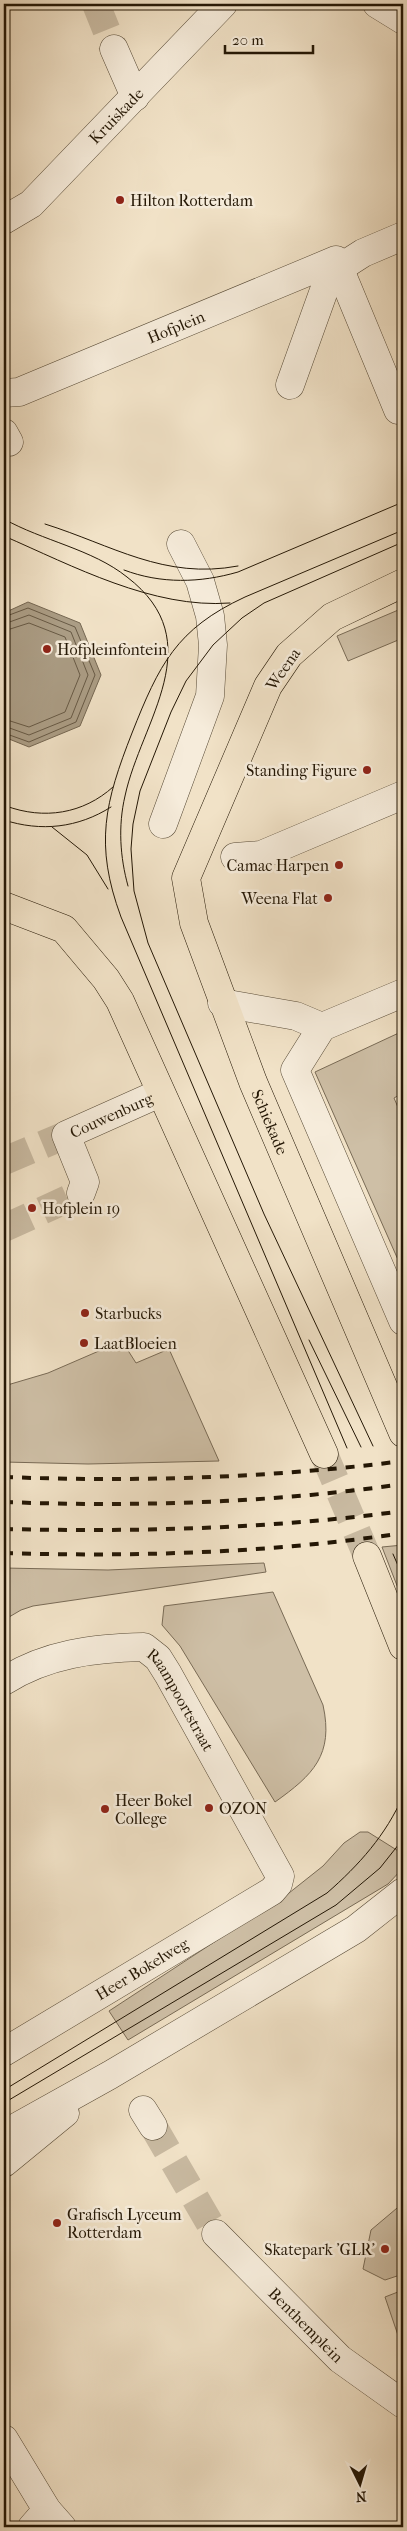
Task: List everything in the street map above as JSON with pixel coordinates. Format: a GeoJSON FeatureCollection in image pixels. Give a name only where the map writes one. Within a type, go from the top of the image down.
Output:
{"type":"FeatureCollection","features":[{"type":"Feature","properties":{"kind":"main road","name":"Weena"},"geometry":{"type":"LineString","coordinates":[[217,804],[268,686],[289,655],[332,616],[403,583]]}},
{"type":"Feature","properties":{"kind":"main road","name":"Schiekade"},"geometry":{"type":"LineString","coordinates":[[217,804],[186,878],[194,923],[252,1082],[403,1433]]}},
{"type":"Feature","properties":{"kind":"main road"},"geometry":{"type":"LineString","coordinates":[[4,906],[64,929],[89,958],[120,1001],[324,1454]]}},
{"type":"Feature","properties":{"kind":"main road"},"geometry":{"type":"LineString","coordinates":[[367,1556],[403,1646]]}},
{"type":"Feature","properties":{"kind":"street","name":"Kruiskade"},"geometry":{"type":"LineString","coordinates":[[4,220],[31,204],[222,4]]}},
{"type":"Feature","properties":{"kind":"street"},"geometry":{"type":"LineString","coordinates":[[377,4],[403,20]]}},
{"type":"Feature","properties":{"kind":"street"},"geometry":{"type":"LineString","coordinates":[[114,49],[135,97]]}},
{"type":"Feature","properties":{"kind":"street"},"geometry":{"type":"LineString","coordinates":[[290,385],[327,282],[341,271],[348,262],[362,253],[403,236]]}},
{"type":"Feature","properties":{"kind":"street","name":"Hofplein"},"geometry":{"type":"LineString","coordinates":[[4,393],[19,392],[336,260],[341,271]]}},
{"type":"Feature","properties":{"kind":"street"},"geometry":{"type":"LineString","coordinates":[[341,271],[398,410]]}},
{"type":"Feature","properties":{"kind":"street"},"geometry":{"type":"LineString","coordinates":[[163,824],[210,696],[213,645],[210,616],[200,581],[181,544]]}},
{"type":"Feature","properties":{"kind":"street"},"geometry":{"type":"LineString","coordinates":[[235,857],[261,855],[403,795]]}},
{"type":"Feature","properties":{"kind":"street"},"geometry":{"type":"LineString","coordinates":[[403,993],[322,1027],[295,1070],[403,1321]]}},
{"type":"Feature","properties":{"kind":"street"},"geometry":{"type":"LineString","coordinates":[[222,1003],[296,1016],[322,1027]]}},
{"type":"Feature","properties":{"kind":"street","name":"Couwenburg"},"geometry":{"type":"LineString","coordinates":[[81,1193],[85,1182],[66,1134],[160,1093]]}},
{"type":"Feature","properties":{"kind":"street","name":"Raampoortstraat"},"geometry":{"type":"LineString","coordinates":[[4,1681],[24,1668],[46,1660],[104,1647],[144,1647],[158,1658],[168,1674],[280,1876],[278,1884]]}},
{"type":"Feature","properties":{"kind":"street","name":"Heer Bokelweg"},"geometry":{"type":"LineString","coordinates":[[4,2052],[272,1891],[278,1884]]}},
{"type":"Feature","properties":{"kind":"street"},"geometry":{"type":"LineString","coordinates":[[4,2134],[110,2075],[356,1929],[403,1892]]}},
{"type":"Feature","properties":{"kind":"street"},"geometry":{"type":"LineString","coordinates":[[356,1929],[403,1912]]}},
{"type":"Feature","properties":{"kind":"street"},"geometry":{"type":"LineString","coordinates":[[4,2163],[110,2075]]}},
{"type":"Feature","properties":{"kind":"street","name":"Benthemplein"},"geometry":{"type":"LineString","coordinates":[[216,2234],[340,2359],[403,2404]]}},
{"type":"Feature","properties":{"kind":"street"},"geometry":{"type":"LineString","coordinates":[[4,2439],[47,2522]]}},
{"type":"Feature","properties":{"kind":"shaded area"},"geometry":{"type":"Polygon","coordinates":[[[403,608],[403,638],[348,661],[337,636],[403,608]]]}},
{"type":"Feature","properties":{"kind":"shaded area"},"geometry":{"type":"Polygon","coordinates":[[[403,1031],[403,1093],[394,1098],[403,1119],[403,1271],[315,1072],[403,1031]]]}},
{"type":"Feature","properties":{"kind":"shaded area"},"geometry":{"type":"Polygon","coordinates":[[[122,1341],[136,1363],[169,1349],[219,1461],[88,1464],[4,1462],[4,1386],[48,1373],[122,1341]]]}},
{"type":"Feature","properties":{"kind":"shaded area"},"geometry":{"type":"Polygon","coordinates":[[[403,1545],[403,1601],[382,1547],[403,1545]]]}},
{"type":"Feature","properties":{"kind":"shaded area"},"geometry":{"type":"Polygon","coordinates":[[[264,1563],[266,1572],[33,1606],[21,1610],[4,1620],[4,1568],[108,1570],[264,1563]]]}},
{"type":"Feature","properties":{"kind":"shaded area"},"geometry":{"type":"Polygon","coordinates":[[[273,1592],[323,1705],[326,1722],[323,1751],[310,1773],[275,1802],[180,1646],[162,1625],[164,1606],[273,1592]]]}},
{"type":"Feature","properties":{"kind":"shaded area"},"geometry":{"type":"Polygon","coordinates":[[[360,1832],[368,1832],[403,1854],[403,1868],[388,1884],[128,2040],[109,2011],[289,1893],[323,1866],[344,1843],[360,1832]]]}},
{"type":"Feature","properties":{"kind":"shaded area","name":"Skatepark 'GLR'"},"geometry":{"type":"Polygon","coordinates":[[[403,2203],[403,2274],[385,2280],[363,2269],[371,2230],[403,2203]]]}},
{"type":"Feature","properties":{"kind":"shaded area"},"geometry":{"type":"Polygon","coordinates":[[[403,2290],[403,2350],[385,2297],[403,2290]]]}},
{"type":"Feature","properties":{"kind":"water","name":"Hofpleinfontein"},"geometry":{"type":"Polygon","coordinates":[[[28,602],[80,623],[101,675],[80,726],[29,747],[4,737],[4,613],[28,602]]]}},
{"type":"Feature","properties":{"kind":"tunnel"},"geometry":{"type":"LineString","coordinates":[[96,4],[114,49]]}},
{"type":"Feature","properties":{"kind":"tunnel"},"geometry":{"type":"LineString","coordinates":[[4,1161],[66,1135]]}},
{"type":"Feature","properties":{"kind":"tunnel"},"geometry":{"type":"LineString","coordinates":[[4,1228],[81,1193]]}},
{"type":"Feature","properties":{"kind":"tunnel"},"geometry":{"type":"LineString","coordinates":[[324,1454],[367,1556]]}},
{"type":"Feature","properties":{"kind":"tunnel"},"geometry":{"type":"LineString","coordinates":[[153,2126],[216,2234]]}},
{"type":"Feature","properties":{"kind":"tram line"},"geometry":{"type":"LineString","coordinates":[[124,570],[138,575],[166,580],[195,580],[224,576],[238,572],[403,502]]}},
{"type":"Feature","properties":{"kind":"tram line"},"geometry":{"type":"LineString","coordinates":[[4,519],[19,527],[83,552],[113,567],[127,577],[152,602],[165,628],[168,655],[164,683],[133,768],[121,819],[123,864],[128,886]]}},
{"type":"Feature","properties":{"kind":"tram line"},"geometry":{"type":"LineString","coordinates":[[45,524],[139,558],[162,564],[186,568],[211,569],[238,566]]}},
{"type":"Feature","properties":{"kind":"tram line"},"geometry":{"type":"LineString","coordinates":[[347,1448],[121,917],[108,867],[105,845],[106,824],[115,781],[142,709],[161,669],[186,636],[221,609],[245,597],[403,530]]}},
{"type":"Feature","properties":{"kind":"tram line"},"geometry":{"type":"LineString","coordinates":[[4,536],[86,572],[143,592],[201,603],[230,603]]}},
{"type":"Feature","properties":{"kind":"tram line"},"geometry":{"type":"LineString","coordinates":[[373,1446],[264,1214],[148,943],[134,891],[131,849],[133,824],[140,791],[171,712],[186,681],[213,645],[242,618],[264,603],[403,542]]}},
{"type":"Feature","properties":{"kind":"tram line"},"geometry":{"type":"LineString","coordinates":[[6,806],[35,813],[62,812],[76,809],[89,803],[113,787]]}},
{"type":"Feature","properties":{"kind":"tram line"},"geometry":{"type":"LineString","coordinates":[[4,820],[32,826],[59,826],[86,820],[111,807]]}},
{"type":"Feature","properties":{"kind":"tram line"},"geometry":{"type":"LineString","coordinates":[[52,827],[87,855],[108,889]]}},
{"type":"Feature","properties":{"kind":"tram line"},"geometry":{"type":"LineString","coordinates":[[309,1340],[361,1447]]}},
{"type":"Feature","properties":{"kind":"tram line"},"geometry":{"type":"LineString","coordinates":[[393,1554],[403,1577]]}},
{"type":"Feature","properties":{"kind":"tram line"},"geometry":{"type":"LineString","coordinates":[[4,2090],[327,1893],[371,1849],[388,1824],[403,1796]]}},
{"type":"Feature","properties":{"kind":"tram line"},"geometry":{"type":"LineString","coordinates":[[4,2103],[336,1905],[380,1868],[403,1839]]}},
{"type":"Feature","properties":{"kind":"railway"},"geometry":{"type":"LineString","coordinates":[[4,1477],[154,1479],[254,1475],[403,1461]]}},
{"type":"Feature","properties":{"kind":"railway"},"geometry":{"type":"LineString","coordinates":[[4,1502],[104,1504],[204,1502],[304,1496],[403,1484]]}},
{"type":"Feature","properties":{"kind":"railway"},"geometry":{"type":"LineString","coordinates":[[4,1529],[204,1528],[304,1522],[403,1511]]}},
{"type":"Feature","properties":{"kind":"railway"},"geometry":{"type":"LineString","coordinates":[[4,1553],[154,1554],[204,1552],[304,1545],[403,1533]]}},
{"type":"Feature","properties":{"kind":"place","name":"Hilton Rotterdam"},"geometry":{"type":"Point","coordinates":[120,200]}},
{"type":"Feature","properties":{"kind":"place","name":"Hofpleinfontein"},"geometry":{"type":"Point","coordinates":[47,649]}},
{"type":"Feature","properties":{"kind":"place","name":"Standing Figure"},"geometry":{"type":"Point","coordinates":[367,770]}},
{"type":"Feature","properties":{"kind":"place","name":"Camac Harpen"},"geometry":{"type":"Point","coordinates":[339,865]}},
{"type":"Feature","properties":{"kind":"place","name":"Weena Flat"},"geometry":{"type":"Point","coordinates":[328,898]}},
{"type":"Feature","properties":{"kind":"place","name":"Hofplein 19"},"geometry":{"type":"Point","coordinates":[32,1208]}},
{"type":"Feature","properties":{"kind":"place","name":"Starbucks"},"geometry":{"type":"Point","coordinates":[85,1313]}},
{"type":"Feature","properties":{"kind":"place","name":"LaatBloeien"},"geometry":{"type":"Point","coordinates":[84,1343]}},
{"type":"Feature","properties":{"kind":"place","name":"OZON"},"geometry":{"type":"Point","coordinates":[209,1808]}},
{"type":"Feature","properties":{"kind":"place","name":"Heer Bokel College"},"geometry":{"type":"Point","coordinates":[105,1809]}},
{"type":"Feature","properties":{"kind":"place","name":"Grafisch Lyceum Rotterdam"},"geometry":{"type":"Point","coordinates":[57,2223]}},
{"type":"Feature","properties":{"kind":"place","name":"Skatepark 'GLR'"},"geometry":{"type":"Point","coordinates":[385,2249]}}]}
